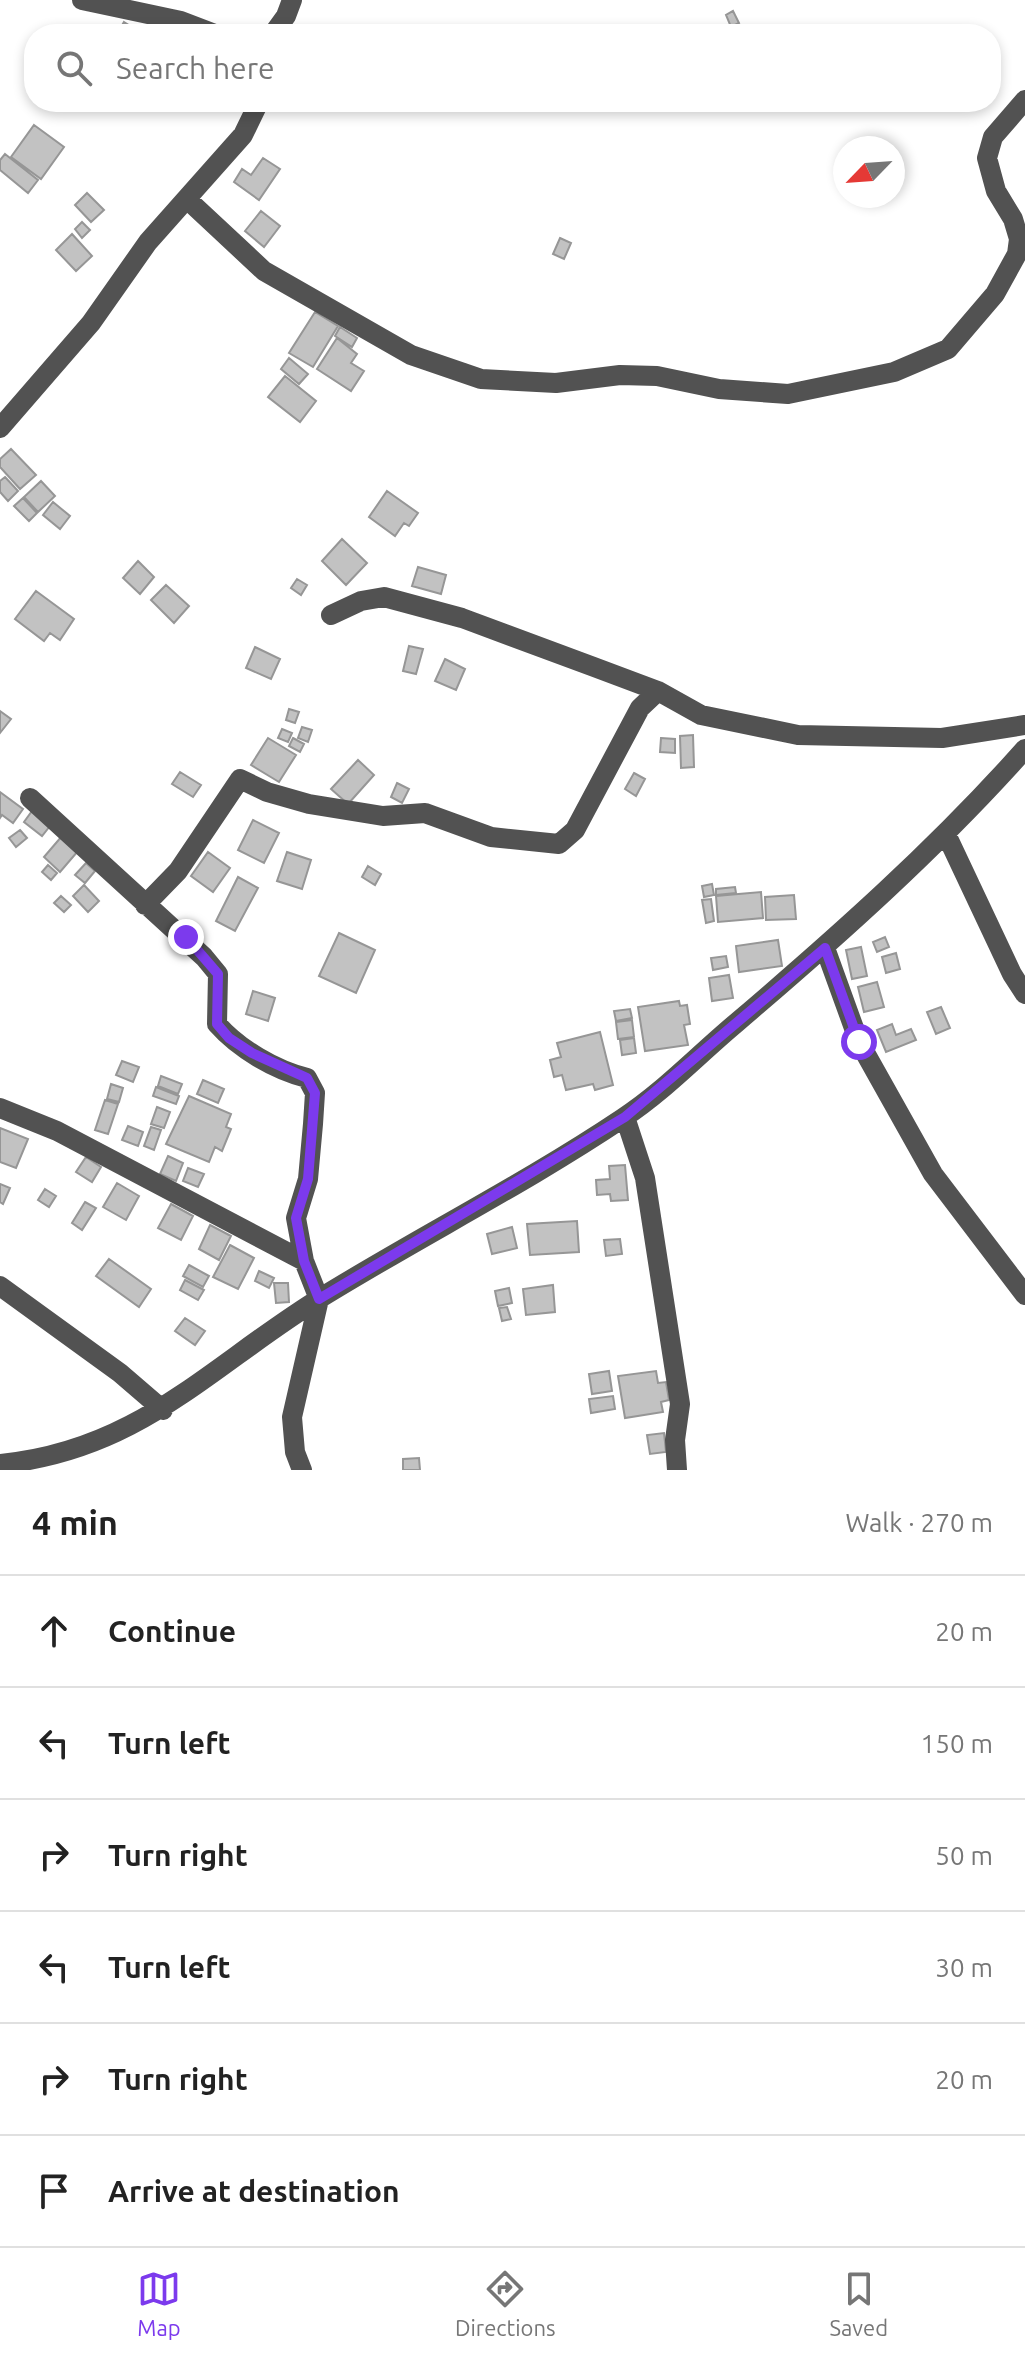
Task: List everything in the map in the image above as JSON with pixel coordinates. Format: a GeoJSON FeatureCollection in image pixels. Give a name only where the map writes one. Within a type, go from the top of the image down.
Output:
{"type":"FeatureCollection","features":[{"type":"Feature","properties":{"kind":"street"},"geometry":{"type":"LineString","coordinates":[[82,0],[189,24]]}},
{"type":"Feature","properties":{"kind":"street"},"geometry":{"type":"LineString","coordinates":[[280,24],[292,0]]}},
{"type":"Feature","properties":{"kind":"street"},"geometry":{"type":"LineString","coordinates":[[189,201],[264,271],[411,355],[481,379],[556,383],[620,375],[657,376],[719,389],[788,394],[894,372],[948,349],[995,294],[1021,252],[1016,229],[996,191],[987,158],[993,137],[1025,100]]}},
{"type":"Feature","properties":{"kind":"street"},"geometry":{"type":"LineString","coordinates":[[0,428],[91,323],[148,242],[189,201],[243,135],[254,112]]}},
{"type":"Feature","properties":{"kind":"street"},"geometry":{"type":"LineString","coordinates":[[331,615],[361,601],[384,597],[462,618],[658,691],[701,715],[798,735],[942,738],[1025,725]]}},
{"type":"Feature","properties":{"kind":"street"},"geometry":{"type":"LineString","coordinates":[[145,905],[178,871],[240,779],[267,792],[309,804],[383,816],[425,813],[491,837],[559,844],[575,830],[640,708],[658,691]]}},
{"type":"Feature","properties":{"kind":"street"},"geometry":{"type":"LineString","coordinates":[[0,1464],[34,1461],[91,1445],[163,1410],[319,1299],[625,1117],[825,948],[946,834],[1025,749]]}},
{"type":"Feature","properties":{"kind":"street"},"geometry":{"type":"LineString","coordinates":[[30,798],[145,905],[186,937],[218,974],[217,1024],[229,1038],[293,1074],[307,1078],[315,1093],[308,1179],[296,1218],[304,1261],[319,1299],[292,1417],[295,1452],[302,1470]]}},
{"type":"Feature","properties":{"kind":"street"},"geometry":{"type":"LineString","coordinates":[[946,834],[1012,974],[1025,994]]}},
{"type":"Feature","properties":{"kind":"street"},"geometry":{"type":"LineString","coordinates":[[825,948],[859,1042],[933,1174],[1025,1295]]}},
{"type":"Feature","properties":{"kind":"street"},"geometry":{"type":"LineString","coordinates":[[0,1108],[57,1131],[304,1261]]}},
{"type":"Feature","properties":{"kind":"street"},"geometry":{"type":"LineString","coordinates":[[625,1117],[645,1178],[680,1404],[675,1440],[677,1470]]}},
{"type":"Feature","properties":{"kind":"street"},"geometry":{"type":"LineString","coordinates":[[0,1286],[120,1373],[163,1410]]}},
{"type":"Feature","properties":{"kind":"building"},"geometry":{"type":"Polygon","coordinates":[[[733,11],[739,23],[730,24],[726,15],[733,11]]]}},
{"type":"Feature","properties":{"kind":"building"},"geometry":{"type":"Polygon","coordinates":[[[34,125],[64,147],[41,179],[11,157],[34,125]]]}},
{"type":"Feature","properties":{"kind":"building"},"geometry":{"type":"Polygon","coordinates":[[[5,154],[38,180],[28,193],[0,170],[0,160],[5,154]]]}},
{"type":"Feature","properties":{"kind":"building"},"geometry":{"type":"Polygon","coordinates":[[[263,158],[280,169],[259,200],[234,182],[242,169],[251,175],[263,158]]]}},
{"type":"Feature","properties":{"kind":"building"},"geometry":{"type":"Polygon","coordinates":[[[87,193],[104,210],[91,222],[75,205],[87,193]]]}},
{"type":"Feature","properties":{"kind":"building"},"geometry":{"type":"Polygon","coordinates":[[[261,211],[280,226],[264,247],[245,231],[261,211]]]}},
{"type":"Feature","properties":{"kind":"building"},"geometry":{"type":"Polygon","coordinates":[[[82,222],[90,230],[82,238],[75,229],[82,222]]]}},
{"type":"Feature","properties":{"kind":"building"},"geometry":{"type":"Polygon","coordinates":[[[72,234],[92,256],[76,271],[56,250],[72,234]]]}},
{"type":"Feature","properties":{"kind":"building"},"geometry":{"type":"Polygon","coordinates":[[[560,238],[571,243],[564,259],[553,254],[560,238]]]}},
{"type":"Feature","properties":{"kind":"building"},"geometry":{"type":"Polygon","coordinates":[[[315,312],[338,326],[313,367],[289,353],[315,312]]]}},
{"type":"Feature","properties":{"kind":"building"},"geometry":{"type":"Polygon","coordinates":[[[340,327],[357,338],[352,347],[335,336],[340,327]]]}},
{"type":"Feature","properties":{"kind":"building"},"geometry":{"type":"Polygon","coordinates":[[[337,338],[357,354],[351,363],[364,371],[351,391],[317,369],[337,338]]]}},
{"type":"Feature","properties":{"kind":"building"},"geometry":{"type":"Polygon","coordinates":[[[289,358],[308,374],[299,384],[281,369],[289,358]]]}},
{"type":"Feature","properties":{"kind":"building"},"geometry":{"type":"Polygon","coordinates":[[[285,376],[316,401],[300,422],[268,397],[285,376]]]}},
{"type":"Feature","properties":{"kind":"building"},"geometry":{"type":"Polygon","coordinates":[[[11,449],[36,475],[20,489],[0,467],[0,459],[11,449]]]}},
{"type":"Feature","properties":{"kind":"building"},"geometry":{"type":"Polygon","coordinates":[[[5,477],[18,491],[8,501],[0,492],[0,481],[5,477]]]}},
{"type":"Feature","properties":{"kind":"building"},"geometry":{"type":"Polygon","coordinates":[[[41,481],[55,496],[38,512],[24,497],[41,481]]]}},
{"type":"Feature","properties":{"kind":"building"},"geometry":{"type":"Polygon","coordinates":[[[387,491],[418,513],[409,526],[404,523],[395,536],[369,517],[387,491]]]}},
{"type":"Feature","properties":{"kind":"building"},"geometry":{"type":"Polygon","coordinates":[[[23,498],[37,513],[29,521],[14,506],[23,498]]]}},
{"type":"Feature","properties":{"kind":"building"},"geometry":{"type":"Polygon","coordinates":[[[53,502],[70,516],[60,529],[43,515],[53,502]]]}},
{"type":"Feature","properties":{"kind":"building"},"geometry":{"type":"Polygon","coordinates":[[[342,539],[367,563],[346,585],[322,561],[342,539]]]}},
{"type":"Feature","properties":{"kind":"building"},"geometry":{"type":"Polygon","coordinates":[[[138,561],[154,577],[140,594],[123,578],[138,561]]]}},
{"type":"Feature","properties":{"kind":"building"},"geometry":{"type":"Polygon","coordinates":[[[418,567],[446,575],[441,594],[412,586],[418,567]]]}},
{"type":"Feature","properties":{"kind":"building"},"geometry":{"type":"Polygon","coordinates":[[[297,579],[307,585],[301,595],[291,588],[297,579]]]}},
{"type":"Feature","properties":{"kind":"building"},"geometry":{"type":"Polygon","coordinates":[[[166,585],[189,606],[174,623],[151,600],[166,585]]]}},
{"type":"Feature","properties":{"kind":"building"},"geometry":{"type":"Polygon","coordinates":[[[36,591],[74,619],[60,640],[50,633],[44,641],[15,619],[36,591]]]}},
{"type":"Feature","properties":{"kind":"building"},"geometry":{"type":"Polygon","coordinates":[[[409,646],[423,649],[416,674],[403,671],[409,646]]]}},
{"type":"Feature","properties":{"kind":"building"},"geometry":{"type":"Polygon","coordinates":[[[255,647],[280,659],[271,679],[246,668],[255,647]]]}},
{"type":"Feature","properties":{"kind":"building"},"geometry":{"type":"Polygon","coordinates":[[[445,659],[465,669],[456,690],[435,681],[445,659]]]}},
{"type":"Feature","properties":{"kind":"building"},"geometry":{"type":"Polygon","coordinates":[[[289,709],[299,712],[295,723],[286,720],[289,709]]]}},
{"type":"Feature","properties":{"kind":"building"},"geometry":{"type":"Polygon","coordinates":[[[0,711],[11,719],[0,733],[0,711]]]}},
{"type":"Feature","properties":{"kind":"building"},"geometry":{"type":"Polygon","coordinates":[[[302,727],[312,730],[308,742],[298,738],[302,727]]]}},
{"type":"Feature","properties":{"kind":"building"},"geometry":{"type":"Polygon","coordinates":[[[282,729],[292,733],[288,742],[278,738],[282,729]]]}},
{"type":"Feature","properties":{"kind":"building"},"geometry":{"type":"Polygon","coordinates":[[[693,735],[694,767],[681,768],[680,736],[693,735]]]}},
{"type":"Feature","properties":{"kind":"building"},"geometry":{"type":"Polygon","coordinates":[[[268,738],[296,755],[279,782],[251,765],[268,738]]]}},
{"type":"Feature","properties":{"kind":"building"},"geometry":{"type":"Polygon","coordinates":[[[293,738],[304,744],[300,752],[289,746],[293,738]]]}},
{"type":"Feature","properties":{"kind":"building"},"geometry":{"type":"Polygon","coordinates":[[[661,738],[675,739],[675,753],[660,752],[661,738]]]}},
{"type":"Feature","properties":{"kind":"building"},"geometry":{"type":"Polygon","coordinates":[[[358,760],[374,775],[348,804],[331,789],[358,760]]]}},
{"type":"Feature","properties":{"kind":"building"},"geometry":{"type":"Polygon","coordinates":[[[180,772],[201,785],[193,797],[172,784],[180,772]]]}},
{"type":"Feature","properties":{"kind":"building"},"geometry":{"type":"Polygon","coordinates":[[[634,773],[645,779],[636,796],[625,789],[634,773]]]}},
{"type":"Feature","properties":{"kind":"building"},"geometry":{"type":"Polygon","coordinates":[[[397,783],[409,789],[402,803],[391,797],[397,783]]]}},
{"type":"Feature","properties":{"kind":"building"},"geometry":{"type":"Polygon","coordinates":[[[0,792],[23,809],[13,823],[2,815],[0,818],[0,792]]]}},
{"type":"Feature","properties":{"kind":"building"},"geometry":{"type":"Polygon","coordinates":[[[32,811],[50,826],[42,836],[24,822],[32,811]]]}},
{"type":"Feature","properties":{"kind":"building"},"geometry":{"type":"Polygon","coordinates":[[[253,820],[279,833],[264,863],[238,850],[253,820]]]}},
{"type":"Feature","properties":{"kind":"building"},"geometry":{"type":"Polygon","coordinates":[[[20,830],[27,838],[16,847],[9,838],[20,830]]]}},
{"type":"Feature","properties":{"kind":"building"},"geometry":{"type":"Polygon","coordinates":[[[62,836],[78,851],[60,872],[44,857],[62,836]]]}},
{"type":"Feature","properties":{"kind":"building"},"geometry":{"type":"Polygon","coordinates":[[[208,852],[230,868],[213,892],[191,876],[208,852]]]}},
{"type":"Feature","properties":{"kind":"building"},"geometry":{"type":"Polygon","coordinates":[[[287,852],[311,860],[302,889],[277,881],[287,852]]]}},
{"type":"Feature","properties":{"kind":"building"},"geometry":{"type":"Polygon","coordinates":[[[86,863],[95,871],[85,883],[75,875],[86,863]]]}},
{"type":"Feature","properties":{"kind":"building"},"geometry":{"type":"Polygon","coordinates":[[[48,865],[57,873],[51,880],[42,872],[48,865]]]}},
{"type":"Feature","properties":{"kind":"building"},"geometry":{"type":"Polygon","coordinates":[[[368,866],[381,874],[375,885],[362,877],[368,866]]]}},
{"type":"Feature","properties":{"kind":"building"},"geometry":{"type":"Polygon","coordinates":[[[238,877],[258,888],[235,931],[216,921],[238,877]]]}},
{"type":"Feature","properties":{"kind":"building"},"geometry":{"type":"Polygon","coordinates":[[[712,884],[714,895],[704,897],[702,886],[712,884]]]}},
{"type":"Feature","properties":{"kind":"building"},"geometry":{"type":"Polygon","coordinates":[[[84,885],[99,901],[88,912],[73,896],[84,885]]]}},
{"type":"Feature","properties":{"kind":"building"},"geometry":{"type":"Polygon","coordinates":[[[735,887],[736,893],[716,895],[716,889],[735,887]]]}},
{"type":"Feature","properties":{"kind":"building"},"geometry":{"type":"Polygon","coordinates":[[[761,892],[763,918],[718,922],[716,896],[761,892]]]}},
{"type":"Feature","properties":{"kind":"building"},"geometry":{"type":"Polygon","coordinates":[[[794,895],[796,919],[766,920],[765,897],[794,895]]]}},
{"type":"Feature","properties":{"kind":"building"},"geometry":{"type":"Polygon","coordinates":[[[61,896],[71,905],[64,912],[54,903],[61,896]]]}},
{"type":"Feature","properties":{"kind":"building"},"geometry":{"type":"Polygon","coordinates":[[[711,899],[714,921],[706,923],[702,900],[711,899]]]}},
{"type":"Feature","properties":{"kind":"building"},"geometry":{"type":"Polygon","coordinates":[[[339,933],[375,950],[356,993],[319,976],[339,933]]]}},
{"type":"Feature","properties":{"kind":"building"},"geometry":{"type":"Polygon","coordinates":[[[885,937],[889,947],[877,952],[873,942],[885,937]]]}},
{"type":"Feature","properties":{"kind":"building"},"geometry":{"type":"Polygon","coordinates":[[[778,940],[782,966],[739,972],[736,946],[778,940]]]}},
{"type":"Feature","properties":{"kind":"building"},"geometry":{"type":"Polygon","coordinates":[[[861,947],[867,976],[852,979],[846,950],[861,947]]]}},
{"type":"Feature","properties":{"kind":"building"},"geometry":{"type":"Polygon","coordinates":[[[896,953],[900,969],[886,973],[882,957],[896,953]]]}},
{"type":"Feature","properties":{"kind":"building"},"geometry":{"type":"Polygon","coordinates":[[[726,956],[728,967],[713,970],[711,958],[726,956]]]}},
{"type":"Feature","properties":{"kind":"building"},"geometry":{"type":"Polygon","coordinates":[[[729,975],[733,998],[712,1001],[709,978],[729,975]]]}},
{"type":"Feature","properties":{"kind":"building"},"geometry":{"type":"Polygon","coordinates":[[[877,982],[884,1007],[864,1012],[858,987],[877,982]]]}},
{"type":"Feature","properties":{"kind":"building"},"geometry":{"type":"Polygon","coordinates":[[[253,991],[275,998],[268,1021],[246,1014],[253,991]]]}},
{"type":"Feature","properties":{"kind":"building"},"geometry":{"type":"Polygon","coordinates":[[[679,1001],[680,1006],[687,1005],[690,1024],[684,1025],[688,1045],[645,1051],[638,1007],[679,1001]]]}},
{"type":"Feature","properties":{"kind":"building"},"geometry":{"type":"Polygon","coordinates":[[[941,1007],[950,1028],[936,1034],[927,1012],[941,1007]]]}},
{"type":"Feature","properties":{"kind":"building"},"geometry":{"type":"Polygon","coordinates":[[[630,1009],[632,1018],[616,1021],[614,1011],[630,1009]]]}},
{"type":"Feature","properties":{"kind":"building"},"geometry":{"type":"Polygon","coordinates":[[[632,1020],[634,1037],[618,1039],[616,1022],[632,1020]]]}},
{"type":"Feature","properties":{"kind":"building"},"geometry":{"type":"Polygon","coordinates":[[[892,1024],[896,1035],[911,1029],[916,1040],[886,1052],[877,1030],[892,1024]]]}},
{"type":"Feature","properties":{"kind":"building"},"geometry":{"type":"Polygon","coordinates":[[[600,1032],[613,1085],[595,1090],[593,1084],[566,1090],[562,1075],[554,1077],[550,1060],[561,1057],[557,1043],[600,1032]]]}},
{"type":"Feature","properties":{"kind":"building"},"geometry":{"type":"Polygon","coordinates":[[[634,1038],[636,1053],[622,1055],[620,1040],[634,1038]]]}},
{"type":"Feature","properties":{"kind":"building"},"geometry":{"type":"Polygon","coordinates":[[[122,1061],[139,1067],[133,1082],[116,1075],[122,1061]]]}},
{"type":"Feature","properties":{"kind":"building"},"geometry":{"type":"Polygon","coordinates":[[[161,1076],[182,1084],[178,1094],[158,1086],[161,1076]]]}},
{"type":"Feature","properties":{"kind":"building"},"geometry":{"type":"Polygon","coordinates":[[[203,1080],[224,1089],[218,1103],[197,1094],[203,1080]]]}},
{"type":"Feature","properties":{"kind":"building"},"geometry":{"type":"Polygon","coordinates":[[[111,1084],[123,1088],[119,1102],[107,1099],[111,1084]]]}},
{"type":"Feature","properties":{"kind":"building"},"geometry":{"type":"Polygon","coordinates":[[[156,1087],[179,1096],[176,1104],[153,1096],[156,1087]]]}},
{"type":"Feature","properties":{"kind":"building"},"geometry":{"type":"Polygon","coordinates":[[[189,1096],[231,1114],[226,1127],[231,1129],[222,1151],[215,1147],[209,1162],[166,1144],[189,1096]]]}},
{"type":"Feature","properties":{"kind":"building"},"geometry":{"type":"Polygon","coordinates":[[[105,1100],[118,1104],[108,1134],[95,1130],[105,1100]]]}},
{"type":"Feature","properties":{"kind":"building"},"geometry":{"type":"Polygon","coordinates":[[[157,1107],[170,1112],[164,1128],[151,1124],[157,1107]]]}},
{"type":"Feature","properties":{"kind":"building"},"geometry":{"type":"Polygon","coordinates":[[[128,1126],[143,1132],[138,1146],[122,1140],[128,1126]]]}},
{"type":"Feature","properties":{"kind":"building"},"geometry":{"type":"Polygon","coordinates":[[[151,1127],[161,1130],[154,1150],[144,1146],[151,1127]]]}},
{"type":"Feature","properties":{"kind":"building"},"geometry":{"type":"Polygon","coordinates":[[[0,1128],[28,1139],[16,1168],[0,1162],[0,1128]]]}},
{"type":"Feature","properties":{"kind":"building"},"geometry":{"type":"Polygon","coordinates":[[[168,1156],[183,1163],[176,1181],[160,1174],[168,1156]]]}},
{"type":"Feature","properties":{"kind":"building"},"geometry":{"type":"Polygon","coordinates":[[[86,1157],[101,1167],[92,1182],[76,1172],[86,1157]]]}},
{"type":"Feature","properties":{"kind":"building"},"geometry":{"type":"Polygon","coordinates":[[[625,1165],[628,1200],[611,1201],[610,1194],[597,1195],[596,1180],[610,1179],[609,1166],[625,1165]]]}},
{"type":"Feature","properties":{"kind":"building"},"geometry":{"type":"Polygon","coordinates":[[[188,1168],[204,1174],[198,1187],[183,1181],[188,1168]]]}},
{"type":"Feature","properties":{"kind":"building"},"geometry":{"type":"Polygon","coordinates":[[[117,1183],[139,1196],[126,1220],[103,1207],[117,1183]]]}},
{"type":"Feature","properties":{"kind":"building"},"geometry":{"type":"Polygon","coordinates":[[[0,1184],[10,1188],[3,1204],[0,1202],[0,1184]]]}},
{"type":"Feature","properties":{"kind":"building"},"geometry":{"type":"Polygon","coordinates":[[[45,1189],[56,1196],[49,1207],[38,1200],[45,1189]]]}},
{"type":"Feature","properties":{"kind":"building"},"geometry":{"type":"Polygon","coordinates":[[[85,1202],[96,1208],[82,1230],[72,1223],[85,1202]]]}},
{"type":"Feature","properties":{"kind":"building"},"geometry":{"type":"Polygon","coordinates":[[[171,1204],[193,1216],[181,1240],[158,1228],[171,1204]]]}},
{"type":"Feature","properties":{"kind":"building"},"geometry":{"type":"Polygon","coordinates":[[[577,1221],[579,1252],[530,1255],[527,1224],[577,1221]]]}},
{"type":"Feature","properties":{"kind":"building"},"geometry":{"type":"Polygon","coordinates":[[[210,1225],[231,1236],[219,1260],[199,1249],[210,1225]]]}},
{"type":"Feature","properties":{"kind":"building"},"geometry":{"type":"Polygon","coordinates":[[[512,1227],[517,1248],[492,1254],[487,1234],[512,1227]]]}},
{"type":"Feature","properties":{"kind":"building"},"geometry":{"type":"Polygon","coordinates":[[[620,1239],[622,1254],[606,1256],[604,1240],[620,1239]]]}},
{"type":"Feature","properties":{"kind":"building"},"geometry":{"type":"Polygon","coordinates":[[[230,1245],[254,1258],[238,1289],[213,1277],[230,1245]]]}},
{"type":"Feature","properties":{"kind":"building"},"geometry":{"type":"Polygon","coordinates":[[[109,1259],[151,1289],[139,1307],[96,1276],[109,1259]]]}},
{"type":"Feature","properties":{"kind":"building"},"geometry":{"type":"Polygon","coordinates":[[[189,1265],[209,1276],[203,1287],[183,1276],[189,1265]]]}},
{"type":"Feature","properties":{"kind":"building"},"geometry":{"type":"Polygon","coordinates":[[[259,1271],[274,1278],[269,1288],[255,1281],[259,1271]]]}},
{"type":"Feature","properties":{"kind":"building"},"geometry":{"type":"Polygon","coordinates":[[[185,1280],[204,1290],[198,1300],[180,1290],[185,1280]]]}},
{"type":"Feature","properties":{"kind":"building"},"geometry":{"type":"Polygon","coordinates":[[[274,1283],[288,1283],[289,1302],[276,1303],[274,1283]]]}},
{"type":"Feature","properties":{"kind":"building"},"geometry":{"type":"Polygon","coordinates":[[[553,1285],[555,1312],[526,1315],[523,1289],[553,1285]]]}},
{"type":"Feature","properties":{"kind":"building"},"geometry":{"type":"Polygon","coordinates":[[[509,1288],[512,1303],[498,1306],[495,1291],[509,1288]]]}},
{"type":"Feature","properties":{"kind":"building"},"geometry":{"type":"Polygon","coordinates":[[[507,1307],[511,1319],[502,1321],[499,1308],[507,1307]]]}},
{"type":"Feature","properties":{"kind":"building"},"geometry":{"type":"Polygon","coordinates":[[[185,1318],[205,1331],[195,1345],[175,1331],[185,1318]]]}},
{"type":"Feature","properties":{"kind":"building"},"geometry":{"type":"Polygon","coordinates":[[[609,1371],[612,1391],[592,1394],[589,1374],[609,1371]]]}},
{"type":"Feature","properties":{"kind":"building"},"geometry":{"type":"Polygon","coordinates":[[[656,1371],[658,1383],[666,1382],[669,1400],[661,1402],[663,1412],[625,1418],[618,1376],[656,1371]]]}},
{"type":"Feature","properties":{"kind":"building"},"geometry":{"type":"Polygon","coordinates":[[[613,1396],[615,1409],[591,1413],[589,1399],[613,1396]]]}},
{"type":"Feature","properties":{"kind":"building"},"geometry":{"type":"Polygon","coordinates":[[[664,1433],[666,1452],[650,1454],[647,1435],[664,1433]]]}},
{"type":"Feature","properties":{"kind":"building"},"geometry":{"type":"Polygon","coordinates":[[[419,1458],[420,1470],[403,1470],[403,1459],[419,1458]]]}},
{"type":"Feature","properties":{"kind":"route"},"geometry":{"type":"LineString","coordinates":[[186,937],[218,974],[217,1024],[229,1038],[252,1053],[307,1078],[315,1093],[308,1179],[296,1218],[304,1261],[319,1299],[625,1117],[825,948],[859,1042]]}}]}
